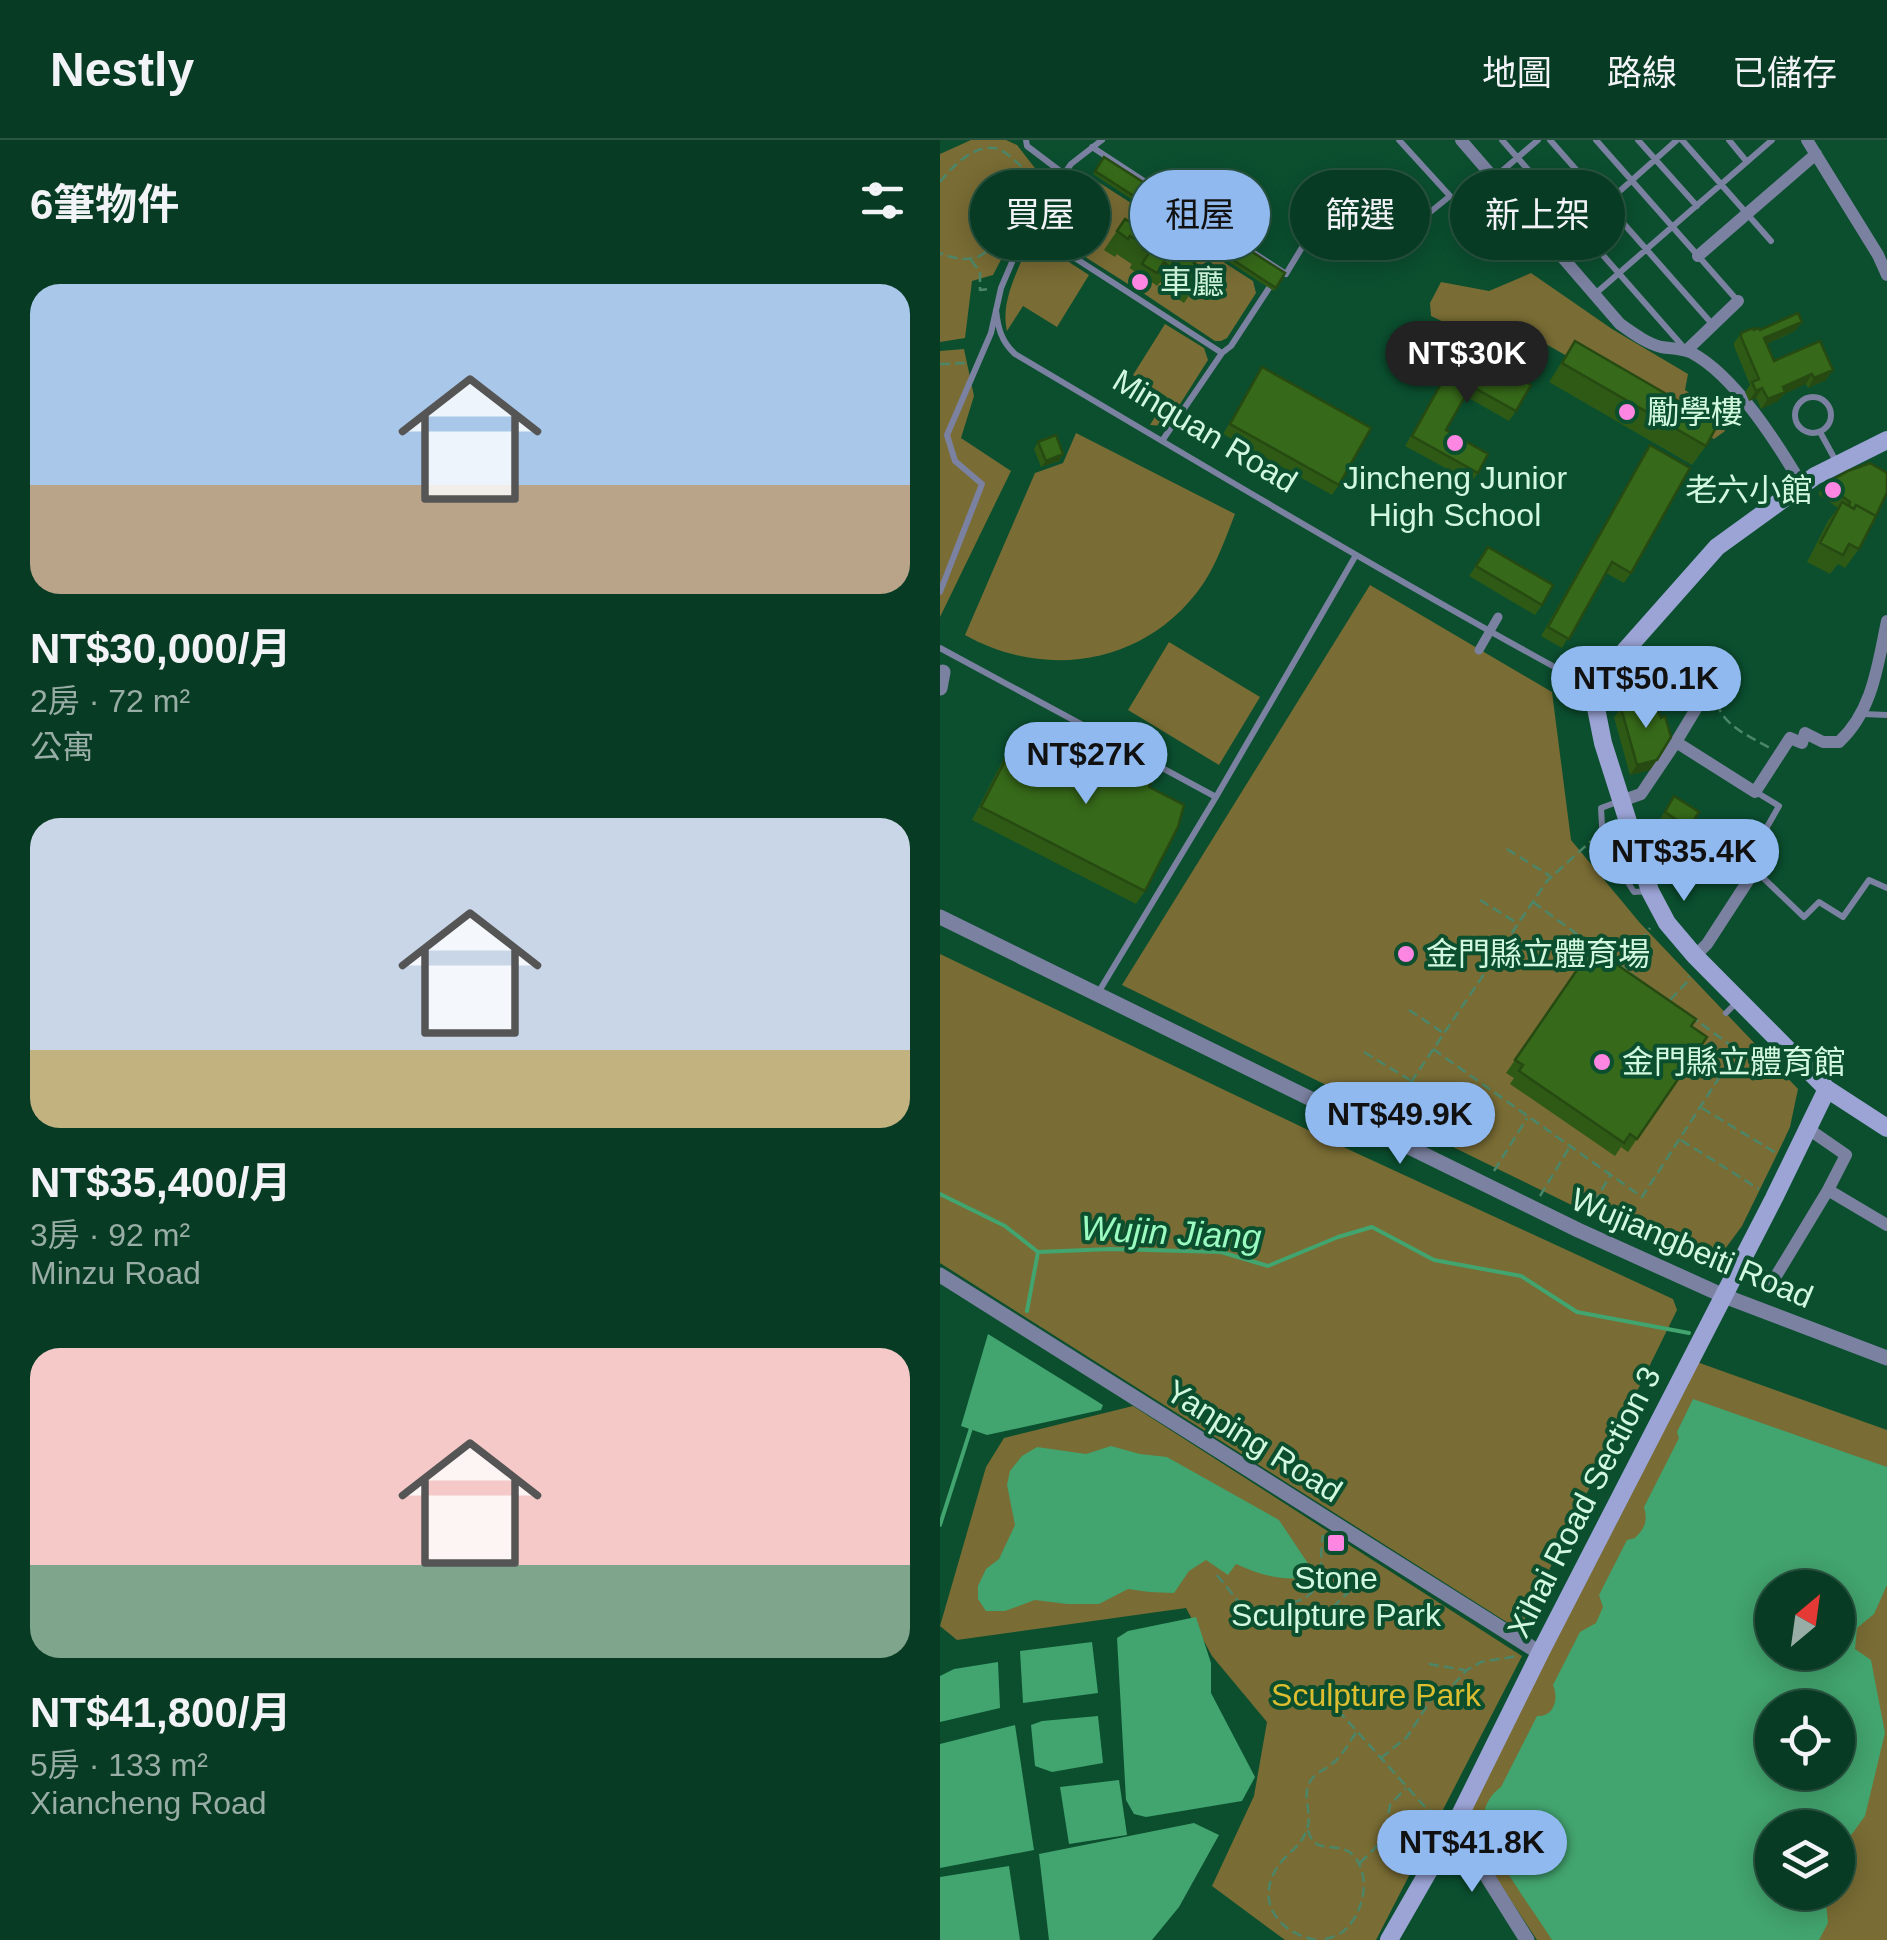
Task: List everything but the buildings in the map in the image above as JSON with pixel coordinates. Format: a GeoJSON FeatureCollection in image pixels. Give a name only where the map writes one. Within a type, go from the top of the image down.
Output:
{"type":"FeatureCollection","features":[{"type":"Feature","properties":{"kind":"main road"},"geometry":{"type":"LineString","coordinates":[[1887,440],[1802,485],[1717,547],[1592,688],[1603,743],[1621,801],[1650,891],[1667,923],[1733,1006],[1827,1089],[1887,1128]]}},
{"type":"Feature","properties":{"kind":"main road","name":"Xihai Road Section 3"},"geometry":{"type":"LineString","coordinates":[[1389,1940],[1454,1825],[1827,1089]]}},
{"type":"Feature","properties":{"kind":"street"},"geometry":{"type":"LineString","coordinates":[[1461,140],[1487,170]]}},
{"type":"Feature","properties":{"kind":"street"},"geometry":{"type":"LineString","coordinates":[[1807,140],[1887,275]]}},
{"type":"Feature","properties":{"kind":"street"},"geometry":{"type":"LineString","coordinates":[[1698,256],[1816,154]]}},
{"type":"Feature","properties":{"kind":"street"},"geometry":{"type":"LineString","coordinates":[[1564,260],[1620,324],[1640,338],[1687,350],[1709,364],[1751,410],[1802,485]]}},
{"type":"Feature","properties":{"kind":"street"},"geometry":{"type":"LineString","coordinates":[[1687,350],[1738,301]]}},
{"type":"Feature","properties":{"kind":"street"},"geometry":{"type":"LineString","coordinates":[[1478,650],[1498,617]]}},
{"type":"Feature","properties":{"kind":"street"},"geometry":{"type":"LineString","coordinates":[[1676,742],[1755,792],[1790,738],[1802,743],[1806,733],[1823,742],[1839,742],[1850,733],[1871,695],[1887,620]]}},
{"type":"Feature","properties":{"kind":"street"},"geometry":{"type":"LineString","coordinates":[[1621,801],[1642,794],[1708,689]]}},
{"type":"Feature","properties":{"kind":"street"},"geometry":{"type":"LineString","coordinates":[[1695,956],[1755,870]]}},
{"type":"Feature","properties":{"kind":"street","name":"Wujiangbeiti Road"},"geometry":{"type":"LineString","coordinates":[[940,916],[1578,1230],[1724,1296],[1887,1358]]}},
{"type":"Feature","properties":{"kind":"street"},"geometry":{"type":"LineString","coordinates":[[1741,1263],[1773,1282],[1846,1155],[1808,1128]]}},
{"type":"Feature","properties":{"kind":"street"},"geometry":{"type":"LineString","coordinates":[[1828,1190],[1887,1225]]}},
{"type":"Feature","properties":{"kind":"street","name":"Yanping Road"},"geometry":{"type":"LineString","coordinates":[[940,1276],[1540,1654]]}},
{"type":"Feature","properties":{"kind":"street"},"geometry":{"type":"LineString","coordinates":[[1454,1825],[1527,1940]]}},
{"type":"Feature","properties":{"kind":"lane"},"geometry":{"type":"LineString","coordinates":[[1026,140],[1027,146],[1059,170]]}},
{"type":"Feature","properties":{"kind":"lane"},"geometry":{"type":"LineString","coordinates":[[1067,170],[1102,140]]}},
{"type":"Feature","properties":{"kind":"lane"},"geometry":{"type":"LineString","coordinates":[[1092,146],[1286,274],[1327,206],[1349,213],[1392,243],[1450,196],[1399,140]]}},
{"type":"Feature","properties":{"kind":"lane"},"geometry":{"type":"LineString","coordinates":[[1502,140],[1529,170]]}},
{"type":"Feature","properties":{"kind":"lane"},"geometry":{"type":"LineString","coordinates":[[1503,170],[1538,140]]}},
{"type":"Feature","properties":{"kind":"lane"},"geometry":{"type":"LineString","coordinates":[[1550,140],[1576,170]]}},
{"type":"Feature","properties":{"kind":"lane"},"geometry":{"type":"LineString","coordinates":[[1596,140],[1738,301]]}},
{"type":"Feature","properties":{"kind":"lane"},"geometry":{"type":"LineString","coordinates":[[1638,140],[1697,206]]}},
{"type":"Feature","properties":{"kind":"lane"},"geometry":{"type":"LineString","coordinates":[[1625,187],[1680,140],[1771,241]]}},
{"type":"Feature","properties":{"kind":"lane"},"geometry":{"type":"LineString","coordinates":[[1728,140],[1748,162]]}},
{"type":"Feature","properties":{"kind":"lane"},"geometry":{"type":"LineString","coordinates":[[1594,295],[1771,140]]}},
{"type":"Feature","properties":{"kind":"lane"},"geometry":{"type":"LineString","coordinates":[[1625,226],[1712,326]]}},
{"type":"Feature","properties":{"kind":"lane"},"geometry":{"type":"LineString","coordinates":[[940,592],[982,484],[955,461],[947,434],[991,333],[1001,288],[1013,260]]}},
{"type":"Feature","properties":{"kind":"lane"},"geometry":{"type":"LineString","coordinates":[[1078,260],[1222,352]]}},
{"type":"Feature","properties":{"kind":"lane"},"geometry":{"type":"LineString","coordinates":[[1608,260],[1687,350]]}},
{"type":"Feature","properties":{"kind":"lane"},"geometry":{"type":"LineString","coordinates":[[1162,440],[1269,288]]}},
{"type":"Feature","properties":{"kind":"lane","name":"Minquan Road"},"geometry":{"type":"LineString","coordinates":[[996,310],[1002,340],[1015,354],[1489,632],[1592,688]]}},
{"type":"Feature","properties":{"kind":"lane"},"geometry":{"type":"LineString","coordinates":[[1820,398],[1831,412],[1829,424],[1820,432],[1808,433],[1796,421],[1796,410],[1803,400],[1820,398]]}},
{"type":"Feature","properties":{"kind":"lane"},"geometry":{"type":"LineString","coordinates":[[1820,432],[1837,464]]}},
{"type":"Feature","properties":{"kind":"lane"},"geometry":{"type":"LineString","coordinates":[[1098,994],[1356,555]]}},
{"type":"Feature","properties":{"kind":"lane"},"geometry":{"type":"LineString","coordinates":[[940,648],[1216,797]]}},
{"type":"Feature","properties":{"kind":"lane"},"geometry":{"type":"LineString","coordinates":[[1860,714],[1887,714]]}},
{"type":"Feature","properties":{"kind":"lane"},"geometry":{"type":"LineString","coordinates":[[1755,792],[1779,806],[1746,864],[1804,918],[1819,902],[1843,917],[1869,880],[1887,888]]}},
{"type":"Feature","properties":{"kind":"lane"},"geometry":{"type":"LineString","coordinates":[[1621,801],[1601,808],[1604,842],[1634,892],[1650,891]]}},
{"type":"Feature","properties":{"kind":"path"},"geometry":{"type":"LineString","coordinates":[[940,182],[953,166],[992,147],[1004,152],[1023,170]]}},
{"type":"Feature","properties":{"kind":"path"},"geometry":{"type":"LineString","coordinates":[[940,253],[970,259]]}},
{"type":"Feature","properties":{"kind":"path"},"geometry":{"type":"LineString","coordinates":[[971,260],[980,272],[980,290],[1001,288]]}},
{"type":"Feature","properties":{"kind":"path"},"geometry":{"type":"LineString","coordinates":[[940,364],[979,363]]}},
{"type":"Feature","properties":{"kind":"path"},"geometry":{"type":"LineString","coordinates":[[1387,1136],[1404,1091],[1532,902],[1552,876],[1603,830]]}},
{"type":"Feature","properties":{"kind":"path"},"geometry":{"type":"LineString","coordinates":[[1507,849],[1552,876]]}},
{"type":"Feature","properties":{"kind":"path"},"geometry":{"type":"LineString","coordinates":[[1480,900],[1518,924]]}},
{"type":"Feature","properties":{"kind":"path"},"geometry":{"type":"LineString","coordinates":[[1532,902],[1640,980]]}},
{"type":"Feature","properties":{"kind":"path"},"geometry":{"type":"LineString","coordinates":[[1625,969],[1653,922]]}},
{"type":"Feature","properties":{"kind":"path"},"geometry":{"type":"LineString","coordinates":[[1669,1001],[1688,981],[1695,956]]}},
{"type":"Feature","properties":{"kind":"path"},"geometry":{"type":"LineString","coordinates":[[1706,1028],[1733,1006]]}},
{"type":"Feature","properties":{"kind":"path"},"geometry":{"type":"LineString","coordinates":[[1408,1010],[1444,1033]]}},
{"type":"Feature","properties":{"kind":"path"},"geometry":{"type":"LineString","coordinates":[[1433,1049],[1642,1196],[1737,1050],[1694,1019]]}},
{"type":"Feature","properties":{"kind":"path"},"geometry":{"type":"LineString","coordinates":[[1364,1052],[1411,1081]]}},
{"type":"Feature","properties":{"kind":"path"},"geometry":{"type":"LineString","coordinates":[[1700,1107],[1792,1162]]}},
{"type":"Feature","properties":{"kind":"path"},"geometry":{"type":"LineString","coordinates":[[1485,1184],[1528,1117]]}},
{"type":"Feature","properties":{"kind":"path"},"geometry":{"type":"LineString","coordinates":[[1679,1140],[1774,1198]]}},
{"type":"Feature","properties":{"kind":"path"},"geometry":{"type":"LineString","coordinates":[[1533,1208],[1570,1146]]}},
{"type":"Feature","properties":{"kind":"path"},"geometry":{"type":"LineString","coordinates":[[1578,1230],[1610,1174]]}},
{"type":"Feature","properties":{"kind":"path"},"geometry":{"type":"LineString","coordinates":[[1292,1603],[1317,1587],[1326,1519]]}},
{"type":"Feature","properties":{"kind":"path"},"geometry":{"type":"LineString","coordinates":[[1322,1618],[1385,1556]]}},
{"type":"Feature","properties":{"kind":"path"},"geometry":{"type":"LineString","coordinates":[[1216,1575],[1250,1616]]}},
{"type":"Feature","properties":{"kind":"path"},"geometry":{"type":"LineString","coordinates":[[1381,1758],[1407,1737],[1432,1698],[1467,1670],[1492,1660],[1540,1654]]}},
{"type":"Feature","properties":{"kind":"path"},"geometry":{"type":"LineString","coordinates":[[1429,1664],[1467,1670]]}},
{"type":"Feature","properties":{"kind":"path"},"geometry":{"type":"LineString","coordinates":[[1318,1688],[1426,1808],[1454,1825]]}},
{"type":"Feature","properties":{"kind":"path"},"geometry":{"type":"LineString","coordinates":[[1308,1828],[1294,1850],[1281,1861],[1268,1888],[1275,1917],[1285,1928],[1318,1940],[1334,1937],[1357,1914],[1363,1897],[1363,1876],[1359,1864],[1343,1848],[1319,1846],[1312,1840],[1308,1828],[1308,1787],[1313,1776],[1333,1763],[1357,1731]]}},
{"type":"Feature","properties":{"kind":"path"},"geometry":{"type":"LineString","coordinates":[[1359,1864],[1384,1839],[1390,1806],[1407,1787]]}},
{"type":"Feature","properties":{"kind":"green space"},"geometry":{"type":"Polygon","coordinates":[[[971,140],[1006,140],[1017,145],[1036,170],[970,170],[970,260],[1001,260],[993,275],[972,281],[965,338],[940,342],[940,154],[971,140]]]}},
{"type":"Feature","properties":{"kind":"green space"},"geometry":{"type":"Polygon","coordinates":[[[1110,190],[1130,202],[1130,260],[1117,254],[1132,264],[1130,268],[1136,272],[1128,284],[1090,260],[1110,260],[1110,190]]]}},
{"type":"Feature","properties":{"kind":"green space"},"geometry":{"type":"Polygon","coordinates":[[[1022,260],[1066,260],[1089,275],[1057,327],[1023,306],[1007,331],[1006,309],[1022,260]]]}},
{"type":"Feature","properties":{"kind":"green space"},"geometry":{"type":"Polygon","coordinates":[[[1131,260],[1220,260],[1253,281],[1256,293],[1227,338],[1215,341],[1143,293],[1150,281],[1192,290],[1131,260]]]}},
{"type":"Feature","properties":{"kind":"green space"},"geometry":{"type":"Polygon","coordinates":[[[1531,273],[1612,329],[1688,374],[1685,390],[1719,412],[1725,431],[1714,439],[1514,326],[1492,328],[1475,337],[1431,316],[1430,303],[1441,282],[1489,291],[1531,273]]]}},
{"type":"Feature","properties":{"kind":"green space"},"geometry":{"type":"Polygon","coordinates":[[[1165,324],[1204,348],[1208,360],[1168,423],[1150,425],[1167,397],[1133,375],[1165,324]]]}},
{"type":"Feature","properties":{"kind":"green space"},"geometry":{"type":"Polygon","coordinates":[[[964,349],[974,396],[961,438],[1011,471],[940,617],[940,351],[964,349]]]}},
{"type":"Feature","properties":{"kind":"green space"},"geometry":{"type":"Polygon","coordinates":[[[1076,433],[1235,514],[1208,576],[1180,611],[1154,632],[1094,657],[1029,658],[965,635],[1035,473],[1063,463],[1076,433]]]}},
{"type":"Feature","properties":{"kind":"green space","name":"金門縣立體育場"},"geometry":{"type":"Polygon","coordinates":[[[1370,585],[1552,692],[1571,840],[1640,923],[1798,1089],[1784,1140],[1742,1226],[1711,1268],[1633,1235],[1122,985],[1370,585]]]}},
{"type":"Feature","properties":{"kind":"green space"},"geometry":{"type":"Polygon","coordinates":[[[1169,642],[1260,697],[1219,765],[1128,710],[1169,642]]]}},
{"type":"Feature","properties":{"kind":"green space"},"geometry":{"type":"Polygon","coordinates":[[[940,954],[1673,1299],[1677,1310],[1523,1623],[1513,1626],[940,1263],[940,954]]]}},
{"type":"Feature","properties":{"kind":"green space"},"geometry":{"type":"Polygon","coordinates":[[[1697,1362],[1887,1430],[1887,1940],[1537,1940],[1460,1823],[1697,1362]]]}},
{"type":"Feature","properties":{"kind":"green space","name":"Sculpture Park"},"geometry":{"type":"Polygon","coordinates":[[[1133,1406],[1522,1656],[1376,1940],[1285,1940],[1212,1886],[1254,1796],[1267,1722],[1212,1656],[1186,1608],[957,1640],[940,1626],[986,1467],[1004,1438],[1133,1406]]]}},
{"type":"Feature","properties":{"kind":"shaded area"},"geometry":{"type":"Polygon","coordinates":[[[988,1334],[1103,1405],[1101,1410],[987,1435],[961,1426],[988,1334]]]}},
{"type":"Feature","properties":{"kind":"shaded area"},"geometry":{"type":"Polygon","coordinates":[[[1693,1399],[1887,1467],[1887,1585],[1874,1614],[1857,1628],[1855,1649],[1871,1660],[1885,1733],[1865,1816],[1855,1830],[1855,1810],[1755,1810],[1755,1910],[1827,1910],[1828,1923],[1819,1940],[1552,1940],[1486,1832],[1483,1821],[1488,1802],[1501,1787],[1537,1716],[1548,1714],[1554,1706],[1553,1685],[1580,1632],[1596,1623],[1603,1607],[1599,1595],[1627,1540],[1635,1538],[1643,1527],[1644,1507],[1679,1438],[1677,1432],[1693,1399]]]}},
{"type":"Feature","properties":{"kind":"shaded area"},"geometry":{"type":"Polygon","coordinates":[[[1111,1446],[1167,1457],[1279,1520],[1309,1565],[1301,1578],[1267,1576],[1236,1564],[1228,1575],[1206,1560],[1189,1571],[1174,1593],[1128,1589],[1099,1604],[1035,1600],[1005,1611],[986,1611],[978,1599],[978,1586],[986,1569],[999,1559],[1015,1525],[1007,1485],[1010,1471],[1022,1456],[1037,1447],[1086,1454],[1111,1446]]]}},
{"type":"Feature","properties":{"kind":"shaded area"},"geometry":{"type":"Polygon","coordinates":[[[1196,1617],[1211,1663],[1211,1693],[1255,1777],[1242,1801],[1146,1817],[1134,1814],[1126,1800],[1117,1638],[1128,1631],[1196,1617]]]}},
{"type":"Feature","properties":{"kind":"shaded area"},"geometry":{"type":"Polygon","coordinates":[[[1092,1642],[1098,1693],[1023,1703],[1020,1651],[1092,1642]]]}},
{"type":"Feature","properties":{"kind":"shaded area"},"geometry":{"type":"Polygon","coordinates":[[[998,1662],[1000,1708],[940,1722],[940,1676],[954,1669],[998,1662]]]}},
{"type":"Feature","properties":{"kind":"shaded area"},"geometry":{"type":"Polygon","coordinates":[[[1098,1716],[1103,1763],[1052,1772],[1035,1766],[1031,1725],[1098,1716]]]}},
{"type":"Feature","properties":{"kind":"shaded area"},"geometry":{"type":"Polygon","coordinates":[[[1015,1725],[1034,1850],[940,1868],[940,1744],[1015,1725]]]}},
{"type":"Feature","properties":{"kind":"shaded area"},"geometry":{"type":"Polygon","coordinates":[[[1119,1780],[1127,1835],[1069,1844],[1060,1787],[1119,1780]]]}},
{"type":"Feature","properties":{"kind":"shaded area"},"geometry":{"type":"Polygon","coordinates":[[[1194,1823],[1219,1835],[1179,1907],[1152,1940],[1049,1940],[1039,1854],[1194,1823]]]}},
{"type":"Feature","properties":{"kind":"shaded area"},"geometry":{"type":"Polygon","coordinates":[[[1009,1866],[1020,1940],[940,1940],[940,1877],[1009,1866]]]}},
{"type":"Feature","properties":{"kind":"waterway","name":"Wujin Jiang"},"geometry":{"type":"LineString","coordinates":[[940,1194],[1005,1226],[1038,1252],[1221,1252],[1268,1266],[1372,1227],[1434,1260],[1521,1276],[1577,1312],[1689,1333]]}},
{"type":"Feature","properties":{"kind":"waterway"},"geometry":{"type":"LineString","coordinates":[[1027,1311],[1038,1252]]}},
{"type":"Feature","properties":{"kind":"waterway"},"geometry":{"type":"LineString","coordinates":[[940,1525],[972,1425]]}},
{"type":"Feature","properties":{"kind":"place","name":"車廳"},"geometry":{"type":"Point","coordinates":[1140,282]}},
{"type":"Feature","properties":{"kind":"place","name":"勵學樓"},"geometry":{"type":"Point","coordinates":[1627,412]}},
{"type":"Feature","properties":{"kind":"place","name":"Jincheng Junior High School"},"geometry":{"type":"Point","coordinates":[1455,443]}},
{"type":"Feature","properties":{"kind":"place","name":"老六小館"},"geometry":{"type":"Point","coordinates":[1833,490]}},
{"type":"Feature","properties":{"kind":"place","name":"金門縣立體育場"},"geometry":{"type":"Point","coordinates":[1406,954]}},
{"type":"Feature","properties":{"kind":"place","name":"金門縣立體育館"},"geometry":{"type":"Point","coordinates":[1602,1062]}},
{"type":"Feature","properties":{"kind":"place","name":"Stone Sculpture Park"},"geometry":{"type":"Point","coordinates":[1336,1543]}}]}
